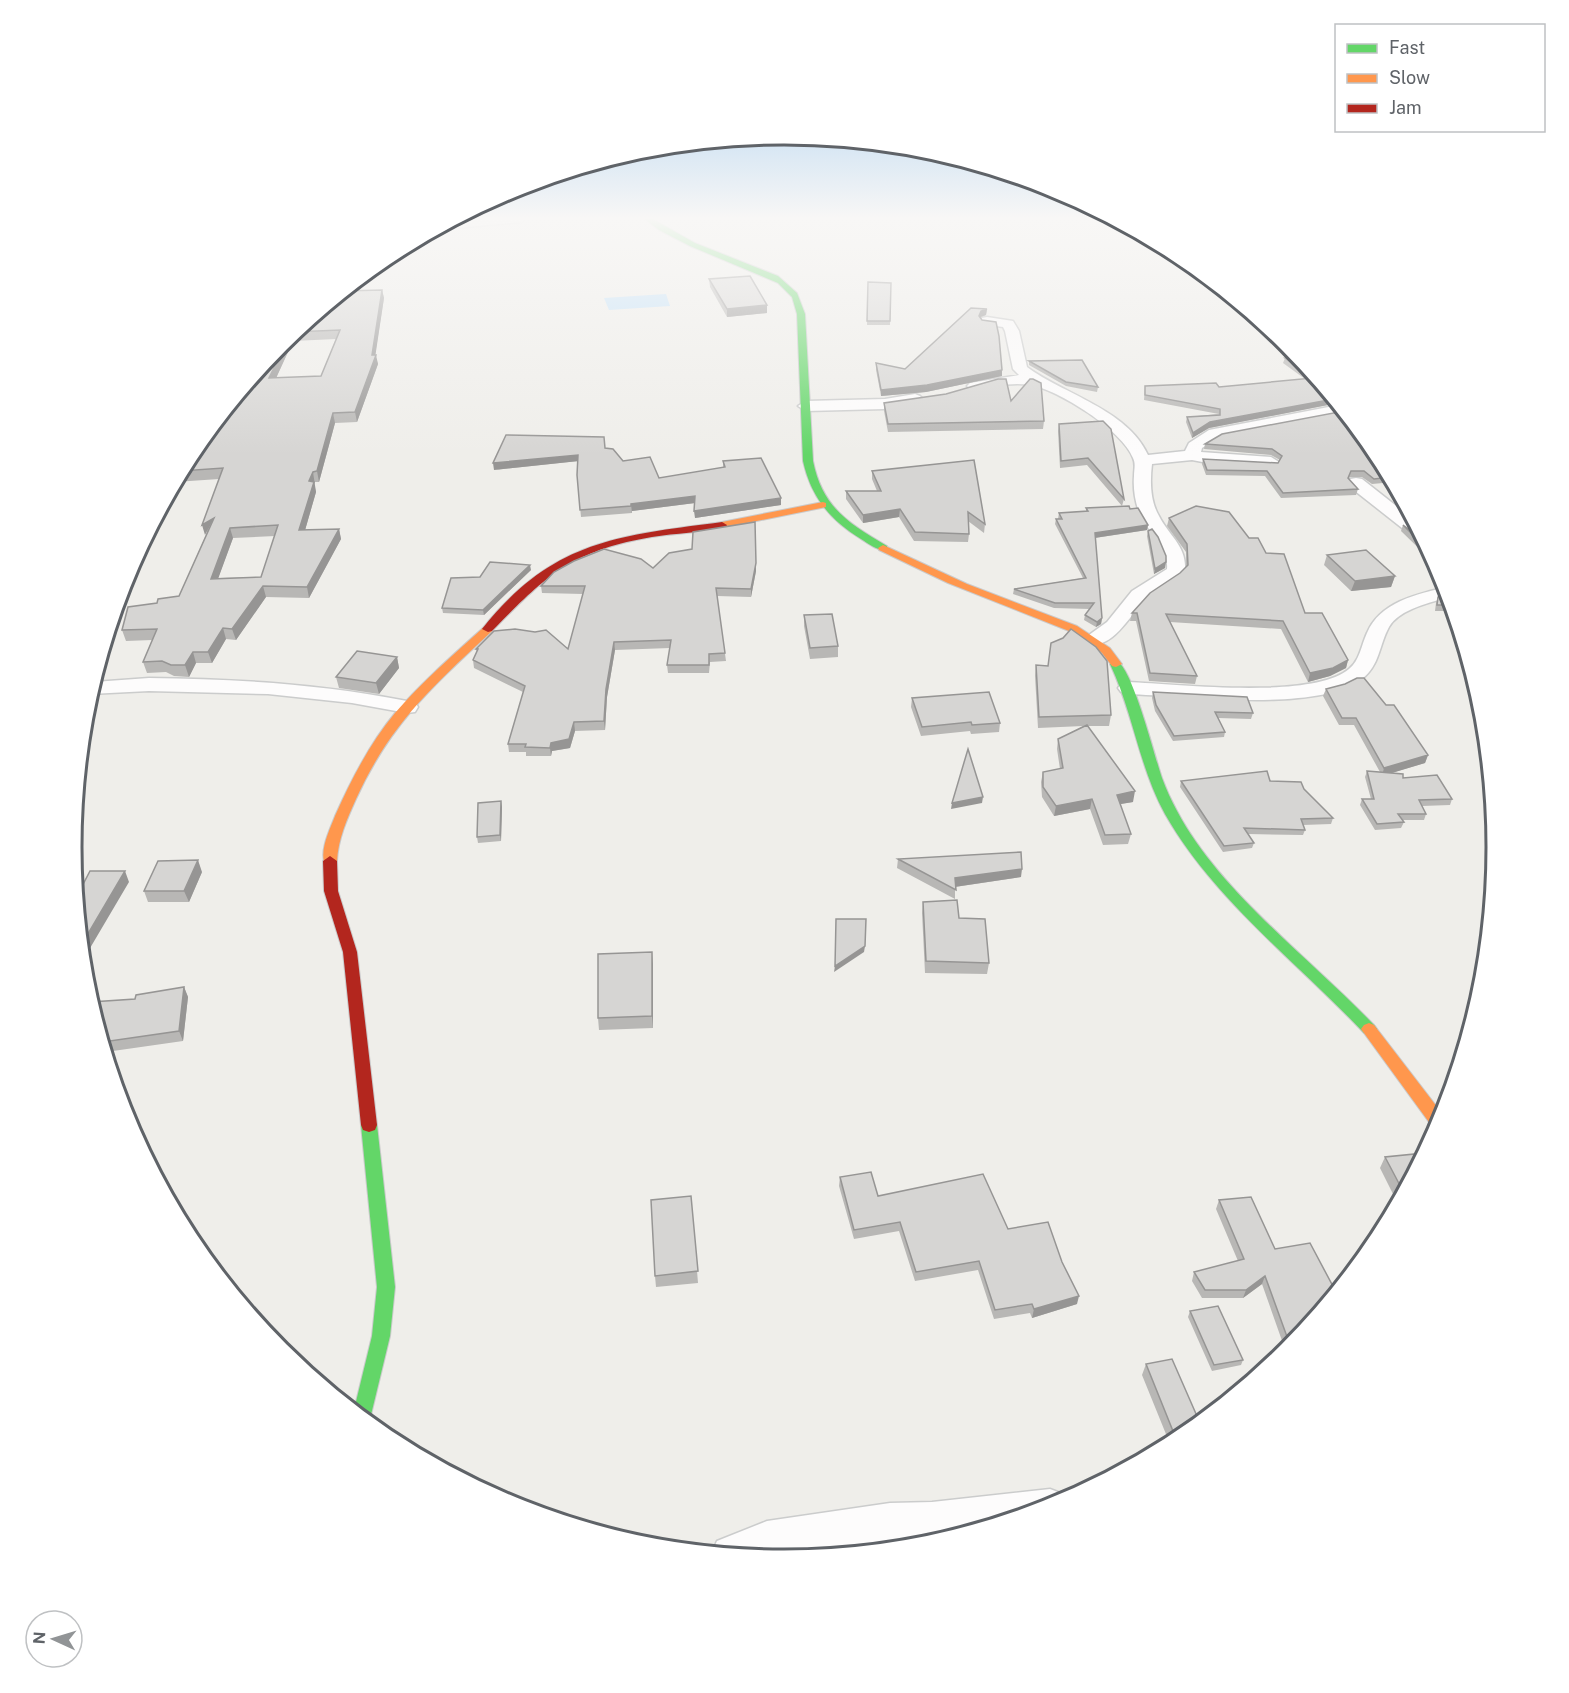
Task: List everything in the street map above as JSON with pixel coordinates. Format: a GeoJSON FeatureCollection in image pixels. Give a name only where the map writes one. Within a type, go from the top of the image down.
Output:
{"type":"FeatureCollection","features":[{"type":"Feature","properties":{"kind":"street"},"geometry":{"type":"LineString","coordinates":[[795,297],[801,309],[800,334],[807,406],[809,468],[814,490],[823,505],[851,529],[911,563],[1076,629],[1112,656],[1128,688],[1146,753],[1171,812],[1187,837],[1220,879],[1260,923],[1360,1020],[1433,1115]]}},
{"type":"Feature","properties":{"kind":"street"},"geometry":{"type":"LineString","coordinates":[[987,321],[1008,324],[1012,331],[1020,369],[1036,381],[1101,414],[1135,448],[1143,460],[1142,476],[1148,514],[1175,552],[1176,571],[1139,595],[1114,626],[1092,640]]}},
{"type":"Feature","properties":{"kind":"street"},"geometry":{"type":"LineString","coordinates":[[955,392],[997,381],[1020,369]]}},
{"type":"Feature","properties":{"kind":"street"},"geometry":{"type":"LineString","coordinates":[[997,381],[1036,381]]}},
{"type":"Feature","properties":{"kind":"street"},"geometry":{"type":"LineString","coordinates":[[807,406],[885,404],[934,396]]}},
{"type":"Feature","properties":{"kind":"street"},"geometry":{"type":"LineString","coordinates":[[1192,455],[1195,446],[1215,434],[1335,412]]}},
{"type":"Feature","properties":{"kind":"street"},"geometry":{"type":"LineString","coordinates":[[1143,460],[1192,455],[1213,459],[1271,462]]}},
{"type":"Feature","properties":{"kind":"street"},"geometry":{"type":"LineString","coordinates":[[1356,483],[1407,523]]}},
{"type":"Feature","properties":{"kind":"street"},"geometry":{"type":"LineString","coordinates":[[364,1408],[376,1359],[386,1287],[350,952],[331,891],[330,850],[335,832],[358,783],[382,740],[408,707],[545,573],[574,553],[615,541],[775,517],[823,505]]}},
{"type":"Feature","properties":{"kind":"street"},"geometry":{"type":"LineString","coordinates":[[1128,688],[1279,692],[1317,689],[1346,681],[1364,667],[1385,619],[1398,610],[1440,596]]}},
{"type":"Feature","properties":{"kind":"street"},"geometry":{"type":"LineString","coordinates":[[101,687],[125,683],[259,687],[325,694],[408,707]]}},
{"type":"Feature","properties":{"kind":"street"},"geometry":{"type":"LineString","coordinates":[[748,1547],[767,1540],[890,1522],[932,1521],[1006,1512]]}},
{"type":"Feature","properties":{"kind":"water"},"geometry":{"type":"Polygon","coordinates":[[[667,297],[670,306],[609,310],[604,298],[667,297]]]}},
{"type":"Feature","properties":{"kind":"building"},"geometry":{"type":"Polygon","coordinates":[[[349,297],[381,297],[372,355],[376,355],[355,412],[333,413],[317,471],[313,472],[309,481],[314,482],[299,530],[339,529],[307,587],[263,586],[232,629],[223,628],[208,652],[193,652],[185,665],[171,665],[162,661],[143,662],[157,629],[122,630],[128,607],[157,603],[158,599],[179,596],[214,518],[202,525],[223,468],[192,470],[228,419],[277,363],[269,378],[321,376],[340,330],[308,331],[349,297]],[[278,525],[230,528],[211,579],[261,577],[278,525]]]}},
{"type":"Feature","properties":{"kind":"building"},"geometry":{"type":"Polygon","coordinates":[[[720,297],[762,297],[767,305],[727,309],[720,297]]]}},
{"type":"Feature","properties":{"kind":"building"},"geometry":{"type":"Polygon","coordinates":[[[868,297],[891,297],[890,321],[867,321],[868,297]]]}},
{"type":"Feature","properties":{"kind":"building"},"geometry":{"type":"Polygon","coordinates":[[[971,308],[987,309],[981,311],[979,316],[982,320],[996,322],[1002,370],[927,385],[881,390],[876,363],[905,369],[971,308]]]}},
{"type":"Feature","properties":{"kind":"building"},"geometry":{"type":"Polygon","coordinates":[[[1082,360],[1098,387],[1066,382],[1029,361],[1082,360]]]}},
{"type":"Feature","properties":{"kind":"building"},"geometry":{"type":"Polygon","coordinates":[[[998,379],[1006,379],[1011,401],[1030,379],[1041,383],[1044,421],[888,424],[884,403],[946,394],[998,379]]]}},
{"type":"Feature","properties":{"kind":"building"},"geometry":{"type":"Polygon","coordinates":[[[1307,379],[1326,401],[1210,422],[1193,433],[1187,417],[1220,415],[1220,409],[1145,395],[1145,386],[1216,383],[1219,387],[1307,379]]]}},
{"type":"Feature","properties":{"kind":"building"},"geometry":{"type":"Polygon","coordinates":[[[1336,413],[1381,478],[1374,479],[1364,471],[1351,471],[1348,478],[1358,489],[1283,493],[1267,471],[1207,470],[1203,459],[1278,463],[1282,456],[1272,449],[1205,444],[1222,434],[1336,413]]]}},
{"type":"Feature","properties":{"kind":"building"},"geometry":{"type":"Polygon","coordinates":[[[1103,421],[1111,429],[1124,499],[1088,458],[1061,461],[1059,424],[1103,421]]]}},
{"type":"Feature","properties":{"kind":"building"},"geometry":{"type":"Polygon","coordinates":[[[506,435],[604,437],[605,448],[613,449],[623,461],[650,457],[659,478],[725,467],[723,461],[761,458],[781,498],[694,511],[695,496],[631,504],[631,506],[580,510],[578,455],[493,463],[506,435]]]}},
{"type":"Feature","properties":{"kind":"building"},"geometry":{"type":"Polygon","coordinates":[[[974,460],[985,524],[968,512],[969,534],[915,532],[900,509],[863,515],[846,491],[881,491],[872,471],[974,460]]]}},
{"type":"Feature","properties":{"kind":"building"},"geometry":{"type":"Polygon","coordinates":[[[1129,506],[1130,509],[1138,508],[1148,525],[1095,533],[1102,618],[1097,622],[1085,615],[1094,603],[1055,603],[1014,589],[1086,578],[1056,519],[1062,519],[1059,513],[1088,511],[1086,508],[1129,506]]]}},
{"type":"Feature","properties":{"kind":"building"},"geometry":{"type":"Polygon","coordinates":[[[1196,506],[1229,512],[1249,538],[1258,538],[1266,553],[1284,554],[1305,613],[1322,613],[1348,660],[1333,668],[1310,673],[1283,621],[1166,614],[1197,676],[1150,673],[1137,613],[1132,613],[1150,593],[1188,565],[1187,544],[1169,518],[1196,506]]]}},
{"type":"Feature","properties":{"kind":"building"},"geometry":{"type":"Polygon","coordinates":[[[755,522],[756,563],[751,589],[716,588],[725,653],[709,654],[709,665],[667,665],[671,640],[614,642],[606,689],[604,721],[574,722],[569,739],[551,743],[550,748],[508,744],[525,686],[473,660],[478,649],[476,649],[494,631],[546,630],[568,649],[585,586],[541,586],[554,572],[604,549],[641,559],[653,568],[669,553],[692,549],[693,532],[755,522]]]}},
{"type":"Feature","properties":{"kind":"building"},"geometry":{"type":"Polygon","coordinates":[[[1152,529],[1166,556],[1166,562],[1155,569],[1148,531],[1152,529]]]}},
{"type":"Feature","properties":{"kind":"building"},"geometry":{"type":"Polygon","coordinates":[[[1366,550],[1395,576],[1355,581],[1327,555],[1366,550]]]}},
{"type":"Feature","properties":{"kind":"building"},"geometry":{"type":"Polygon","coordinates":[[[490,562],[530,565],[483,610],[442,608],[451,578],[480,577],[490,562]]]}},
{"type":"Feature","properties":{"kind":"building"},"geometry":{"type":"Polygon","coordinates":[[[1440,596],[1443,605],[1437,605],[1440,596]]]}},
{"type":"Feature","properties":{"kind":"building"},"geometry":{"type":"Polygon","coordinates":[[[832,614],[838,646],[810,648],[804,615],[832,614]]]}},
{"type":"Feature","properties":{"kind":"building"},"geometry":{"type":"Polygon","coordinates":[[[1071,629],[1096,647],[1107,661],[1111,715],[1039,717],[1036,665],[1048,666],[1051,643],[1063,638],[1071,629]]]}},
{"type":"Feature","properties":{"kind":"building"},"geometry":{"type":"Polygon","coordinates":[[[357,651],[397,657],[376,683],[336,677],[357,651]]]}},
{"type":"Feature","properties":{"kind":"building"},"geometry":{"type":"Polygon","coordinates":[[[1357,678],[1364,678],[1386,705],[1394,705],[1428,755],[1384,768],[1356,718],[1342,718],[1326,689],[1357,678]]]}},
{"type":"Feature","properties":{"kind":"building"},"geometry":{"type":"Polygon","coordinates":[[[989,692],[1000,723],[972,725],[971,722],[922,727],[912,698],[989,692]]]}},
{"type":"Feature","properties":{"kind":"building"},"geometry":{"type":"Polygon","coordinates":[[[1153,692],[1247,697],[1253,713],[1215,712],[1225,732],[1174,736],[1156,705],[1153,692]]]}},
{"type":"Feature","properties":{"kind":"building"},"geometry":{"type":"Polygon","coordinates":[[[1087,725],[1135,791],[1117,795],[1131,834],[1105,835],[1092,799],[1056,806],[1043,787],[1043,772],[1063,768],[1058,739],[1087,725]]]}},
{"type":"Feature","properties":{"kind":"building"},"geometry":{"type":"Polygon","coordinates":[[[968,749],[983,797],[952,803],[968,749]]]}},
{"type":"Feature","properties":{"kind":"building"},"geometry":{"type":"Polygon","coordinates":[[[1267,771],[1270,781],[1301,782],[1304,789],[1333,818],[1301,819],[1305,830],[1244,828],[1254,843],[1224,846],[1181,781],[1267,771]]]}},
{"type":"Feature","properties":{"kind":"building"},"geometry":{"type":"Polygon","coordinates":[[[1367,771],[1403,774],[1403,778],[1437,775],[1452,799],[1419,800],[1426,814],[1398,814],[1404,822],[1377,824],[1362,799],[1374,799],[1367,771]]]}},
{"type":"Feature","properties":{"kind":"building"},"geometry":{"type":"Polygon","coordinates":[[[501,801],[500,835],[477,837],[478,803],[501,801]]]}},
{"type":"Feature","properties":{"kind":"building"},"geometry":{"type":"Polygon","coordinates":[[[1021,852],[1022,869],[955,878],[956,890],[898,859],[1021,852]]]}},
{"type":"Feature","properties":{"kind":"building"},"geometry":{"type":"Polygon","coordinates":[[[198,860],[184,891],[144,891],[158,861],[198,860]]]}},
{"type":"Feature","properties":{"kind":"building"},"geometry":{"type":"Polygon","coordinates":[[[90,871],[125,871],[88,933],[84,892],[84,883],[90,871]]]}},
{"type":"Feature","properties":{"kind":"building"},"geometry":{"type":"Polygon","coordinates":[[[957,900],[959,918],[985,919],[989,963],[926,961],[923,902],[957,900]]]}},
{"type":"Feature","properties":{"kind":"building"},"geometry":{"type":"Polygon","coordinates":[[[836,919],[866,919],[865,946],[835,966],[836,919]]]}},
{"type":"Feature","properties":{"kind":"building"},"geometry":{"type":"Polygon","coordinates":[[[652,952],[652,1016],[598,1018],[598,954],[652,952]]]}},
{"type":"Feature","properties":{"kind":"building"},"geometry":{"type":"Polygon","coordinates":[[[184,987],[179,1031],[110,1041],[100,1001],[135,999],[136,995],[184,987]]]}},
{"type":"Feature","properties":{"kind":"building"},"geometry":{"type":"Polygon","coordinates":[[[1415,1154],[1399,1184],[1385,1157],[1415,1154]]]}},
{"type":"Feature","properties":{"kind":"building"},"geometry":{"type":"Polygon","coordinates":[[[871,1172],[878,1196],[983,1174],[1008,1229],[1048,1222],[1062,1262],[1079,1296],[1034,1309],[1032,1304],[995,1310],[979,1261],[916,1272],[900,1222],[854,1230],[840,1177],[871,1172]]]}},
{"type":"Feature","properties":{"kind":"building"},"geometry":{"type":"Polygon","coordinates":[[[691,1196],[698,1271],[655,1276],[651,1200],[691,1196]]]}},
{"type":"Feature","properties":{"kind":"building"},"geometry":{"type":"Polygon","coordinates":[[[1251,1197],[1275,1249],[1310,1243],[1332,1285],[1287,1337],[1265,1276],[1246,1290],[1205,1290],[1194,1272],[1244,1259],[1219,1200],[1251,1197]]]}},
{"type":"Feature","properties":{"kind":"building"},"geometry":{"type":"Polygon","coordinates":[[[1218,1306],[1243,1360],[1214,1365],[1190,1311],[1218,1306]]]}},
{"type":"Feature","properties":{"kind":"building"},"geometry":{"type":"Polygon","coordinates":[[[1172,1359],[1196,1414],[1173,1431],[1146,1364],[1172,1359]]]}},
{"type":"Feature","properties":{"kind":"traffic: fast"},"geometry":{"type":"LineString","coordinates":[[795,297],[801,314],[808,461],[811,477],[824,503],[834,514],[856,532],[883,548]]}},
{"type":"Feature","properties":{"kind":"traffic: fast"},"geometry":{"type":"LineString","coordinates":[[1116,664],[1132,701],[1163,796],[1192,845],[1239,900],[1369,1029]]}},
{"type":"Feature","properties":{"kind":"traffic: fast"},"geometry":{"type":"LineString","coordinates":[[364,1408],[381,1336],[386,1287],[369,1125]]}},
{"type":"Feature","properties":{"kind":"traffic: slow"},"geometry":{"type":"LineString","coordinates":[[722,525],[823,505]]}},
{"type":"Feature","properties":{"kind":"traffic: slow"},"geometry":{"type":"LineString","coordinates":[[883,548],[917,566],[975,591],[1073,628],[1106,651],[1116,664]]}},
{"type":"Feature","properties":{"kind":"traffic: slow"},"geometry":{"type":"LineString","coordinates":[[330,861],[337,828],[380,742],[398,717],[418,696],[488,629]]}},
{"type":"Feature","properties":{"kind":"traffic: slow"},"geometry":{"type":"LineString","coordinates":[[1369,1029],[1433,1115]]}},
{"type":"Feature","properties":{"kind":"traffic: jam"},"geometry":{"type":"LineString","coordinates":[[488,629],[539,578],[587,550],[631,538],[722,525]]}},
{"type":"Feature","properties":{"kind":"traffic: jam"},"geometry":{"type":"LineString","coordinates":[[330,861],[331,891],[350,952],[369,1125]]}}]}
